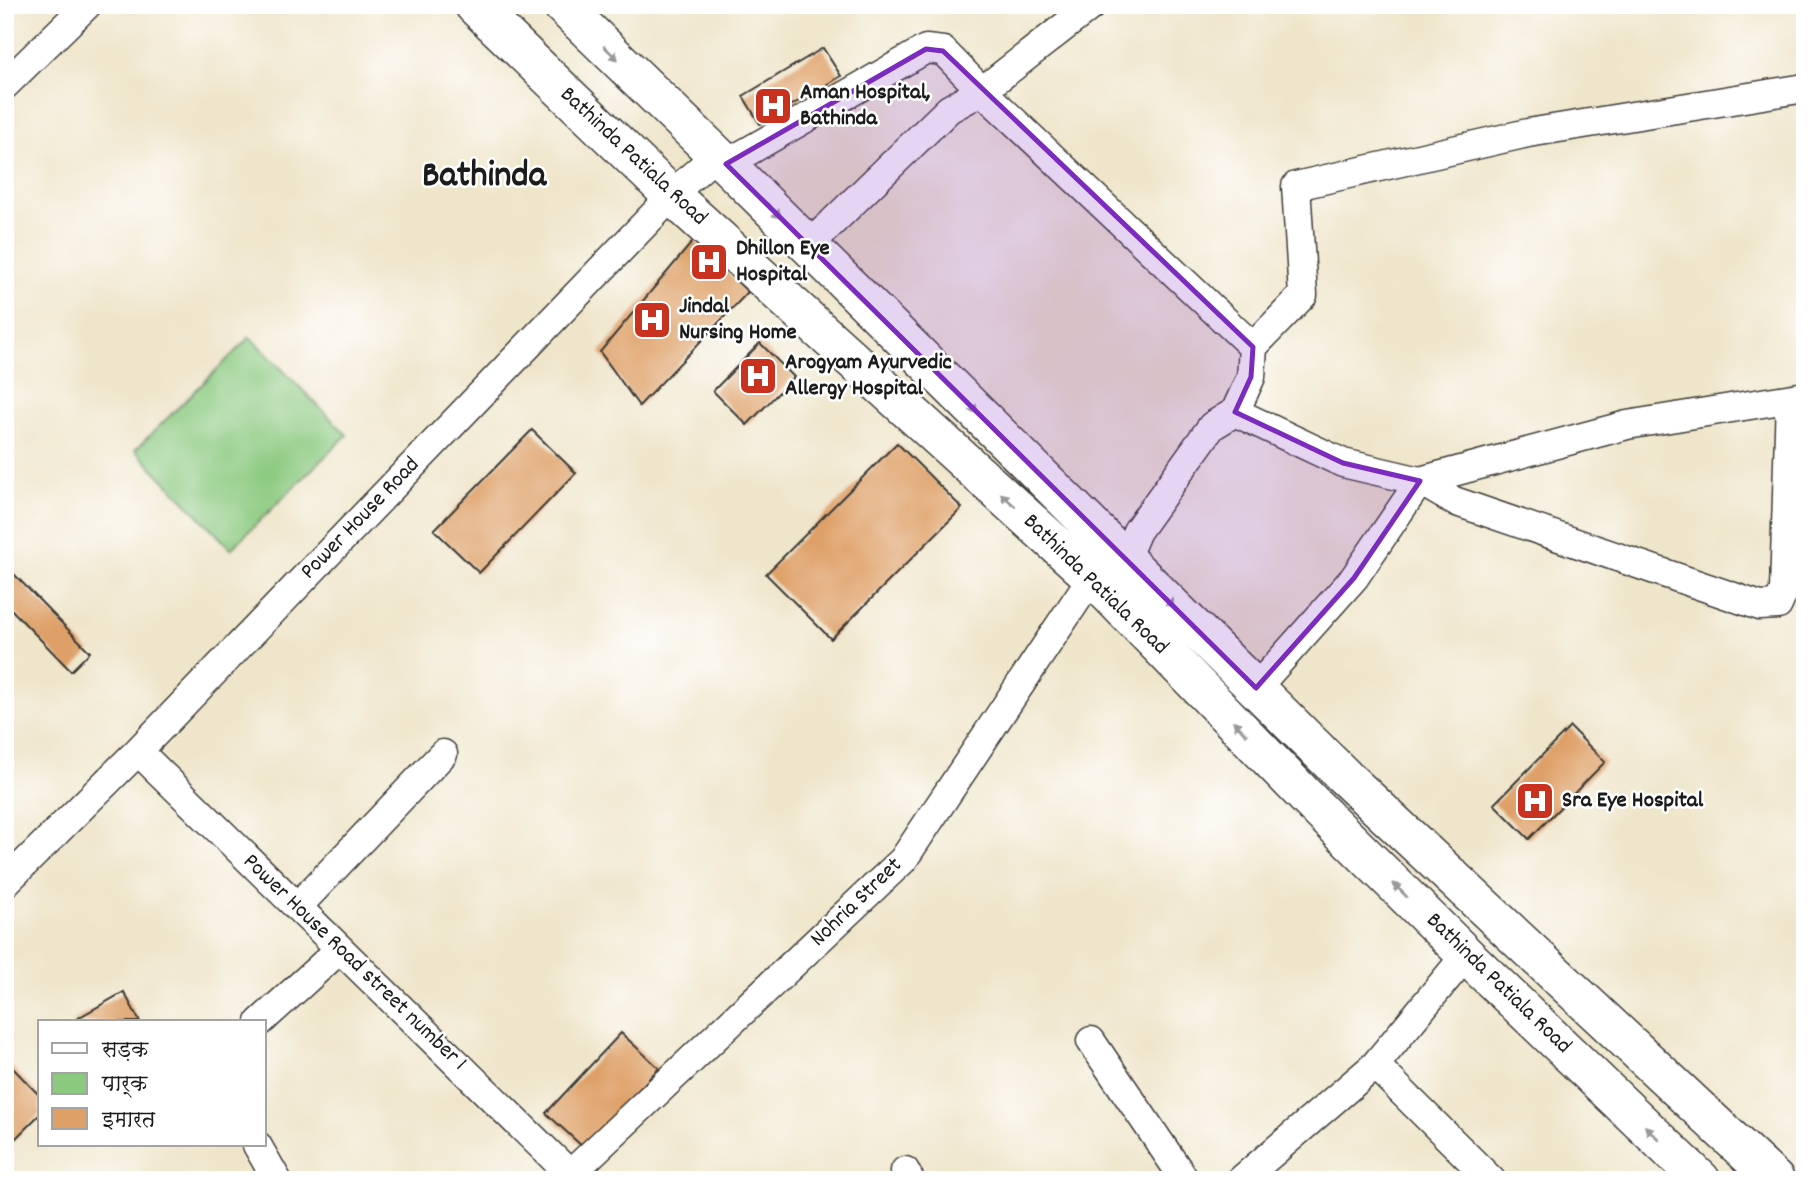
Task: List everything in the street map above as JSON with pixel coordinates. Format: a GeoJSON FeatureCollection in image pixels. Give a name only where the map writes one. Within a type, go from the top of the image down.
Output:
{"type":"FeatureCollection","features":[{"type":"Feature","properties":{"kind":"highway","name":"Bathinda Patiala Road"},"geometry":{"type":"LineString","coordinates":[[474,5],[671,195],[1092,577],[1316,807],[1466,955],[1702,1180]]}},
{"type":"Feature","properties":{"kind":"highway"},"geometry":{"type":"LineString","coordinates":[[562,5],[1345,777],[1775,1180]]}},
{"type":"Feature","properties":{"kind":"street"},"geometry":{"type":"LineString","coordinates":[[5,85],[87,5]]}},
{"type":"Feature","properties":{"kind":"street"},"geometry":{"type":"LineString","coordinates":[[808,245],[949,109],[982,90],[1092,5]]}},
{"type":"Feature","properties":{"kind":"street","name":"Power House Road"},"geometry":{"type":"LineString","coordinates":[[5,883],[138,751],[671,195],[721,159],[926,49],[943,51],[1253,346]]}},
{"type":"Feature","properties":{"kind":"street"},"geometry":{"type":"LineString","coordinates":[[1125,559],[1137,531],[1212,426],[1235,412],[1251,377],[1253,346],[1303,295],[1296,187],[1528,133],[1805,88]]}},
{"type":"Feature","properties":{"kind":"street"},"geometry":{"type":"LineString","coordinates":[[1235,412],[1343,463],[1420,481],[1454,501],[1760,606],[1778,606],[1784,591],[1798,398],[1627,425],[1420,481],[1354,578],[1256,688]]}},
{"type":"Feature","properties":{"kind":"street","name":"Nohria Street"},"geometry":{"type":"LineString","coordinates":[[570,1178],[903,860],[1092,577]]}},
{"type":"Feature","properties":{"kind":"street","name":"Power House Road street number 1"},"geometry":{"type":"LineString","coordinates":[[138,751],[570,1178]]}},
{"type":"Feature","properties":{"kind":"street"},"geometry":{"type":"LineString","coordinates":[[298,907],[443,754]]}},
{"type":"Feature","properties":{"kind":"street"},"geometry":{"type":"LineString","coordinates":[[262,1020],[340,949]]}},
{"type":"Feature","properties":{"kind":"street"},"geometry":{"type":"LineString","coordinates":[[1241,1180],[1375,1065],[1466,955]]}},
{"type":"Feature","properties":{"kind":"street"},"geometry":{"type":"LineString","coordinates":[[1091,1041],[1185,1180]]}},
{"type":"Feature","properties":{"kind":"street"},"geometry":{"type":"LineString","coordinates":[[1375,1065],[1491,1180]]}},
{"type":"Feature","properties":{"kind":"street"},"geometry":{"type":"LineString","coordinates":[[258,1146],[277,1180]]}},
{"type":"Feature","properties":{"kind":"highlighted area"},"geometry":{"type":"Polygon","coordinates":[[[926,49],[943,51],[1253,347],[1251,377],[1235,412],[1343,463],[1420,481],[1354,578],[1256,688],[726,164],[926,49]]]}},
{"type":"Feature","properties":{"kind":"green space"},"geometry":{"type":"Polygon","coordinates":[[[250,337],[347,435],[231,549],[135,450],[250,337]]]}},
{"type":"Feature","properties":{"kind":"building"},"geometry":{"type":"Polygon","coordinates":[[[823,48],[841,76],[760,124],[743,96],[823,48]]]}},
{"type":"Feature","properties":{"kind":"building"},"geometry":{"type":"Polygon","coordinates":[[[694,240],[748,292],[639,406],[600,352],[694,240]]]}},
{"type":"Feature","properties":{"kind":"building"},"geometry":{"type":"Polygon","coordinates":[[[760,343],[794,377],[747,425],[713,391],[760,343]]]}},
{"type":"Feature","properties":{"kind":"building"},"geometry":{"type":"Polygon","coordinates":[[[532,430],[576,473],[479,573],[434,530],[532,430]]]}},
{"type":"Feature","properties":{"kind":"building"},"geometry":{"type":"Polygon","coordinates":[[[897,443],[962,508],[831,639],[766,574],[897,443]]]}},
{"type":"Feature","properties":{"kind":"building"},"geometry":{"type":"Polygon","coordinates":[[[9,569],[90,652],[71,671],[5,603],[5,573],[9,569]]]}},
{"type":"Feature","properties":{"kind":"building"},"geometry":{"type":"Polygon","coordinates":[[[1570,727],[1605,762],[1529,839],[1494,804],[1570,727]]]}},
{"type":"Feature","properties":{"kind":"building"},"geometry":{"type":"Polygon","coordinates":[[[124,992],[139,1020],[75,1020],[124,992]]]}},
{"type":"Feature","properties":{"kind":"building"},"geometry":{"type":"Polygon","coordinates":[[[621,1033],[659,1068],[584,1148],[546,1113],[621,1033]]]}},
{"type":"Feature","properties":{"kind":"building"},"geometry":{"type":"Polygon","coordinates":[[[5,1060],[38,1094],[38,1116],[12,1142],[5,1135],[5,1060]]]}},
{"type":"Feature","properties":{"kind":"place","name":"Aman Hospital, Bathinda"},"geometry":{"type":"Point","coordinates":[773,106]}},
{"type":"Feature","properties":{"kind":"place","name":"Dhillon Eye Hospital"},"geometry":{"type":"Point","coordinates":[709,262]}},
{"type":"Feature","properties":{"kind":"place","name":"Jindal Nursing Home"},"geometry":{"type":"Point","coordinates":[652,320]}},
{"type":"Feature","properties":{"kind":"place","name":"Arogyam Ayurvedic Allergy Hospital"},"geometry":{"type":"Point","coordinates":[758,376]}},
{"type":"Feature","properties":{"kind":"place","name":"Sra Eye Hospital"},"geometry":{"type":"Point","coordinates":[1535,801]}},
{"type":"Feature","properties":{"kind":"district","name":"Bathinda"},"geometry":{"type":"Point","coordinates":[484,177]}}]}
